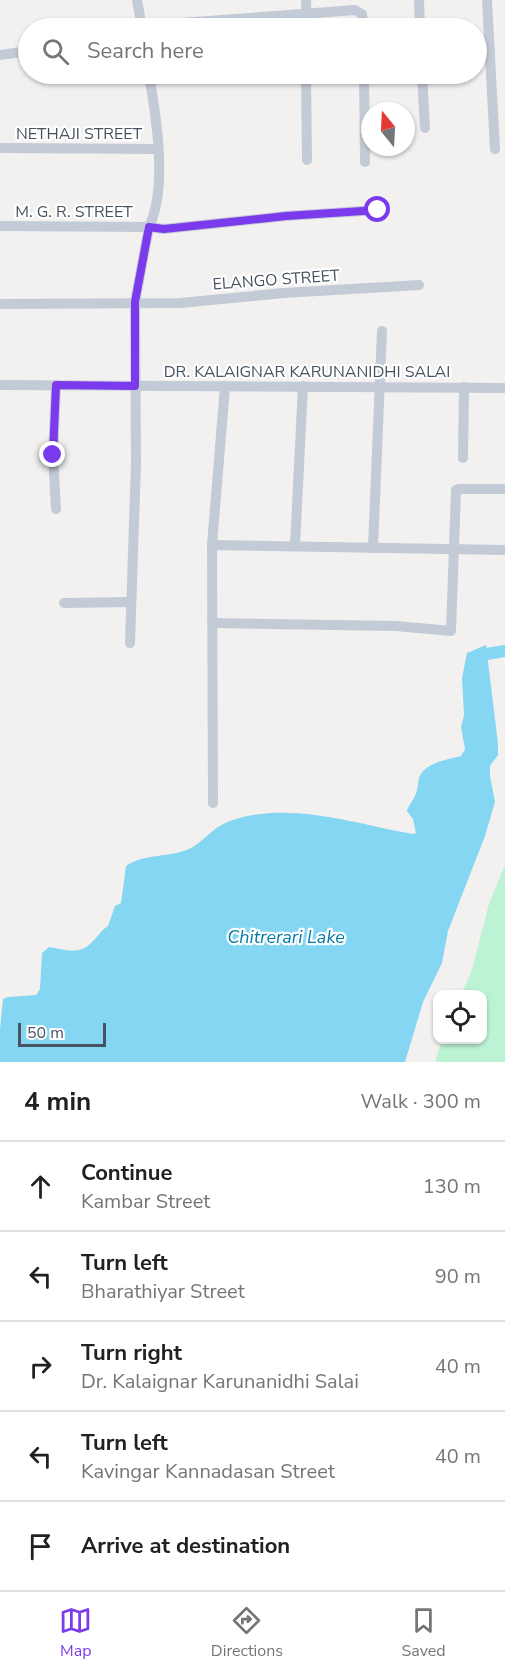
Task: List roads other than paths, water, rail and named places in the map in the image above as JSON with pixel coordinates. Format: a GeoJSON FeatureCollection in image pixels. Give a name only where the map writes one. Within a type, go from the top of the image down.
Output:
{"type":"FeatureCollection","features":[{"type":"Feature","properties":{"kind":"street"},"geometry":{"type":"LineString","coordinates":[[137,0],[140,18]]}},
{"type":"Feature","properties":{"kind":"street"},"geometry":{"type":"LineString","coordinates":[[306,0],[307,18]]}},
{"type":"Feature","properties":{"kind":"street"},"geometry":{"type":"LineString","coordinates":[[418,0],[419,18]]}},
{"type":"Feature","properties":{"kind":"street"},"geometry":{"type":"LineString","coordinates":[[487,0],[495,148]]}},
{"type":"Feature","properties":{"kind":"street"},"geometry":{"type":"LineString","coordinates":[[248,18],[361,11],[364,18]]}},
{"type":"Feature","properties":{"kind":"street"},"geometry":{"type":"LineString","coordinates":[[0,55],[18,52]]}},
{"type":"Feature","properties":{"kind":"street"},"geometry":{"type":"LineString","coordinates":[[130,643],[136,463],[135,302],[149,227],[154,216],[159,166],[158,129],[151,84]]}},
{"type":"Feature","properties":{"kind":"street"},"geometry":{"type":"LineString","coordinates":[[306,84],[307,160]]}},
{"type":"Feature","properties":{"kind":"street"},"geometry":{"type":"LineString","coordinates":[[364,84],[365,162]]}},
{"type":"Feature","properties":{"kind":"street"},"geometry":{"type":"LineString","coordinates":[[422,84],[424,128]]}},
{"type":"Feature","properties":{"kind":"street","name":"NETHAJI STREET"},"geometry":{"type":"LineString","coordinates":[[0,148],[158,149]]}},
{"type":"Feature","properties":{"kind":"street","name":"M. G. R. STREET"},"geometry":{"type":"LineString","coordinates":[[0,226],[164,229],[286,216],[378,210]]}},
{"type":"Feature","properties":{"kind":"street","name":"ELANGO STREET"},"geometry":{"type":"LineString","coordinates":[[0,304],[180,303],[284,293],[418,285]]}},
{"type":"Feature","properties":{"kind":"street"},"geometry":{"type":"LineString","coordinates":[[373,548],[382,331]]}},
{"type":"Feature","properties":{"kind":"street","name":"DR. KALAIGNAR KARUNANIDHI SALAI"},"geometry":{"type":"LineString","coordinates":[[0,385],[505,388]]}},
{"type":"Feature","properties":{"kind":"street"},"geometry":{"type":"LineString","coordinates":[[56,385],[53,455],[56,509]]}},
{"type":"Feature","properties":{"kind":"street"},"geometry":{"type":"LineString","coordinates":[[213,803],[212,545],[225,386]]}},
{"type":"Feature","properties":{"kind":"street"},"geometry":{"type":"LineString","coordinates":[[294,546],[303,387]]}},
{"type":"Feature","properties":{"kind":"street"},"geometry":{"type":"LineString","coordinates":[[464,387],[464,458]]}},
{"type":"Feature","properties":{"kind":"street"},"geometry":{"type":"LineString","coordinates":[[212,623],[396,626],[451,632],[456,489],[505,489]]}},
{"type":"Feature","properties":{"kind":"street"},"geometry":{"type":"LineString","coordinates":[[212,545],[505,550]]}},
{"type":"Feature","properties":{"kind":"street"},"geometry":{"type":"LineString","coordinates":[[64,603],[131,602]]}},
{"type":"Feature","properties":{"kind":"water","name":"Chitrerari Lake"},"geometry":{"type":"Polygon","coordinates":[[[486,645],[498,744],[498,755],[490,766],[495,802],[485,836],[448,931],[442,963],[423,1002],[405,1062],[0,1062],[3,999],[36,995],[40,989],[42,953],[49,947],[76,951],[86,947],[108,926],[115,906],[121,903],[126,866],[133,862],[191,848],[226,823],[255,815],[300,813],[416,833],[413,819],[407,811],[415,795],[421,774],[433,764],[461,756],[465,749],[461,727],[464,715],[462,678],[467,653],[486,645]]]}},
{"type":"Feature","properties":{"kind":"waterway"},"geometry":{"type":"LineString","coordinates":[[487,654],[505,651]]}}]}
